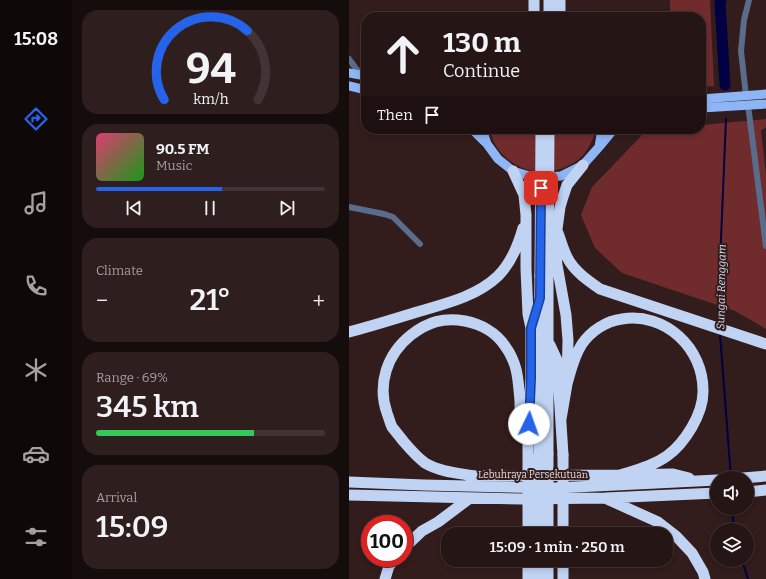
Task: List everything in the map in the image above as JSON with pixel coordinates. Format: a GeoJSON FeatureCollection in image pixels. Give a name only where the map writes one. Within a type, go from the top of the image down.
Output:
{"type":"FeatureCollection","features":[{"type":"Feature","properties":{"kind":"highway"},"geometry":{"type":"LineString","coordinates":[[534,0],[534,12]]}},
{"type":"Feature","properties":{"kind":"highway"},"geometry":{"type":"LineString","coordinates":[[541,12],[542,0]]}},
{"type":"Feature","properties":{"kind":"highway"},"geometry":{"type":"LineString","coordinates":[[549,0],[549,12]]}},
{"type":"Feature","properties":{"kind":"highway"},"geometry":{"type":"LineString","coordinates":[[560,0],[560,12]]}},
{"type":"Feature","properties":{"kind":"highway"},"geometry":{"type":"LineString","coordinates":[[539,527],[548,341],[544,275],[541,134]]}},
{"type":"Feature","properties":{"kind":"highway"},"geometry":{"type":"LineString","coordinates":[[531,328],[540,298],[544,275],[549,134]]}},
{"type":"Feature","properties":{"kind":"highway"},"geometry":{"type":"LineString","coordinates":[[567,384],[567,315],[557,265],[555,244],[560,207],[567,185],[583,166]]}},
{"type":"Feature","properties":{"kind":"highway"},"geometry":{"type":"LineString","coordinates":[[513,171],[524,194],[526,215],[526,269],[531,328],[531,378],[528,436],[528,527]]}},
{"type":"Feature","properties":{"kind":"highway"},"geometry":{"type":"LineString","coordinates":[[349,332],[462,299],[486,285],[498,276],[514,254],[520,240],[526,215]]}},
{"type":"Feature","properties":{"kind":"highway"},"geometry":{"type":"LineString","coordinates":[[558,230],[566,256],[572,266],[583,278],[600,289],[766,344]]}},
{"type":"Feature","properties":{"kind":"highway"},"geometry":{"type":"LineString","coordinates":[[540,298],[543,454],[548,527]]}},
{"type":"Feature","properties":{"kind":"highway"},"geometry":{"type":"LineString","coordinates":[[561,419],[567,384],[576,355],[583,343],[599,327],[614,320],[631,318],[646,319],[658,322],[682,338],[698,363],[702,377],[703,392],[701,406],[695,422],[678,446],[667,455],[650,466],[619,475]]}},
{"type":"Feature","properties":{"kind":"highway"},"geometry":{"type":"LineString","coordinates":[[475,476],[453,473],[438,469],[426,463],[411,450],[392,427],[384,406],[383,384],[385,371],[390,360],[404,341],[420,328],[438,321],[454,319],[473,323],[491,332],[504,344],[515,365],[518,378],[521,418],[528,436]]}},
{"type":"Feature","properties":{"kind":"highway"},"geometry":{"type":"LineString","coordinates":[[548,341],[557,360],[563,455],[563,527]]}},
{"type":"Feature","properties":{"kind":"highway"},"geometry":{"type":"LineString","coordinates":[[424,485],[450,476],[673,474],[700,481]]}},
{"type":"Feature","properties":{"kind":"highway"},"geometry":{"type":"LineString","coordinates":[[754,477],[766,476]]}},
{"type":"Feature","properties":{"kind":"highway","name":"Lebuhraya Persekutuan"},"geometry":{"type":"LineString","coordinates":[[349,482],[555,488],[710,480]]}},
{"type":"Feature","properties":{"kind":"highway"},"geometry":{"type":"LineString","coordinates":[[754,491],[766,490]]}},
{"type":"Feature","properties":{"kind":"highway"},"geometry":{"type":"LineString","coordinates":[[349,495],[521,499],[710,494]]}},
{"type":"Feature","properties":{"kind":"highway"},"geometry":{"type":"LineString","coordinates":[[413,540],[470,498]]}},
{"type":"Feature","properties":{"kind":"highway"},"geometry":{"type":"LineString","coordinates":[[605,498],[658,522],[677,536],[692,553],[703,572],[705,579]]}},
{"type":"Feature","properties":{"kind":"highway"},"geometry":{"type":"LineString","coordinates":[[385,579],[389,567]]}},
{"type":"Feature","properties":{"kind":"highway"},"geometry":{"type":"LineString","coordinates":[[528,567],[528,579]]}},
{"type":"Feature","properties":{"kind":"highway"},"geometry":{"type":"LineString","coordinates":[[539,567],[539,579]]}},
{"type":"Feature","properties":{"kind":"highway"},"geometry":{"type":"LineString","coordinates":[[548,567],[548,579]]}},
{"type":"Feature","properties":{"kind":"highway"},"geometry":{"type":"LineString","coordinates":[[563,567],[563,579]]}},
{"type":"Feature","properties":{"kind":"main road"},"geometry":{"type":"LineString","coordinates":[[349,73],[361,75]]}},
{"type":"Feature","properties":{"kind":"main road"},"geometry":{"type":"LineString","coordinates":[[349,86],[361,89]]}},
{"type":"Feature","properties":{"kind":"main road"},"geometry":{"type":"LineString","coordinates":[[706,107],[747,100],[766,94]]}},
{"type":"Feature","properties":{"kind":"main road"},"geometry":{"type":"LineString","coordinates":[[706,99],[747,100],[766,104]]}},
{"type":"Feature","properties":{"kind":"main road"},"geometry":{"type":"LineString","coordinates":[[477,134],[487,144],[498,159],[513,171],[536,178],[561,176],[583,166],[610,134]]}},
{"type":"Feature","properties":{"kind":"main road"},"geometry":{"type":"LineString","coordinates":[[484,134],[487,144]]}},
{"type":"Feature","properties":{"kind":"main road"},"geometry":{"type":"LineString","coordinates":[[599,147],[601,134]]}},
{"type":"Feature","properties":{"kind":"street"},"geometry":{"type":"LineString","coordinates":[[749,0],[744,20],[741,51],[766,246]]}},
{"type":"Feature","properties":{"kind":"street"},"geometry":{"type":"LineString","coordinates":[[349,59],[357,70],[361,73]]}},
{"type":"Feature","properties":{"kind":"street"},"geometry":{"type":"LineString","coordinates":[[349,207],[393,217],[419,244]]}},
{"type":"Feature","properties":{"kind":"shaded area"},"geometry":{"type":"Polygon","coordinates":[[[670,0],[710,0],[714,86],[706,87],[706,12],[670,12],[670,0]]]}},
{"type":"Feature","properties":{"kind":"shaded area"},"geometry":{"type":"Polygon","coordinates":[[[766,119],[766,127],[761,131],[766,175],[766,329],[735,311],[622,273],[595,248],[581,215],[592,187],[643,134],[706,134],[706,125],[766,119]]]}},
{"type":"Feature","properties":{"kind":"shaded area"},"geometry":{"type":"Polygon","coordinates":[[[491,134],[595,134],[587,150],[578,160],[561,169],[543,172],[525,169],[516,165],[502,154],[491,134]]]}},
{"type":"Feature","properties":{"kind":"waterway","name":"Sungai Renggam"},"geometry":{"type":"LineString","coordinates":[[721,0],[725,85]]}},
{"type":"Feature","properties":{"kind":"waterway","name":"Sungai Renggam"},"geometry":{"type":"LineString","coordinates":[[719,325],[718,311],[726,119]]}},
{"type":"Feature","properties":{"kind":"waterway","name":"Sungai Renggam"},"geometry":{"type":"LineString","coordinates":[[720,334],[730,471]]}},
{"type":"Feature","properties":{"kind":"waterway","name":"Sungai Renggam"},"geometry":{"type":"LineString","coordinates":[[733,515],[733,523]]}},
{"type":"Feature","properties":{"kind":"waterway","name":"Sungai Renggam"},"geometry":{"type":"LineString","coordinates":[[744,567],[748,579]]}},
{"type":"Feature","properties":{"kind":"route"},"geometry":{"type":"LineString","coordinates":[[529,424],[531,328],[540,298],[541,188]]}}]}
